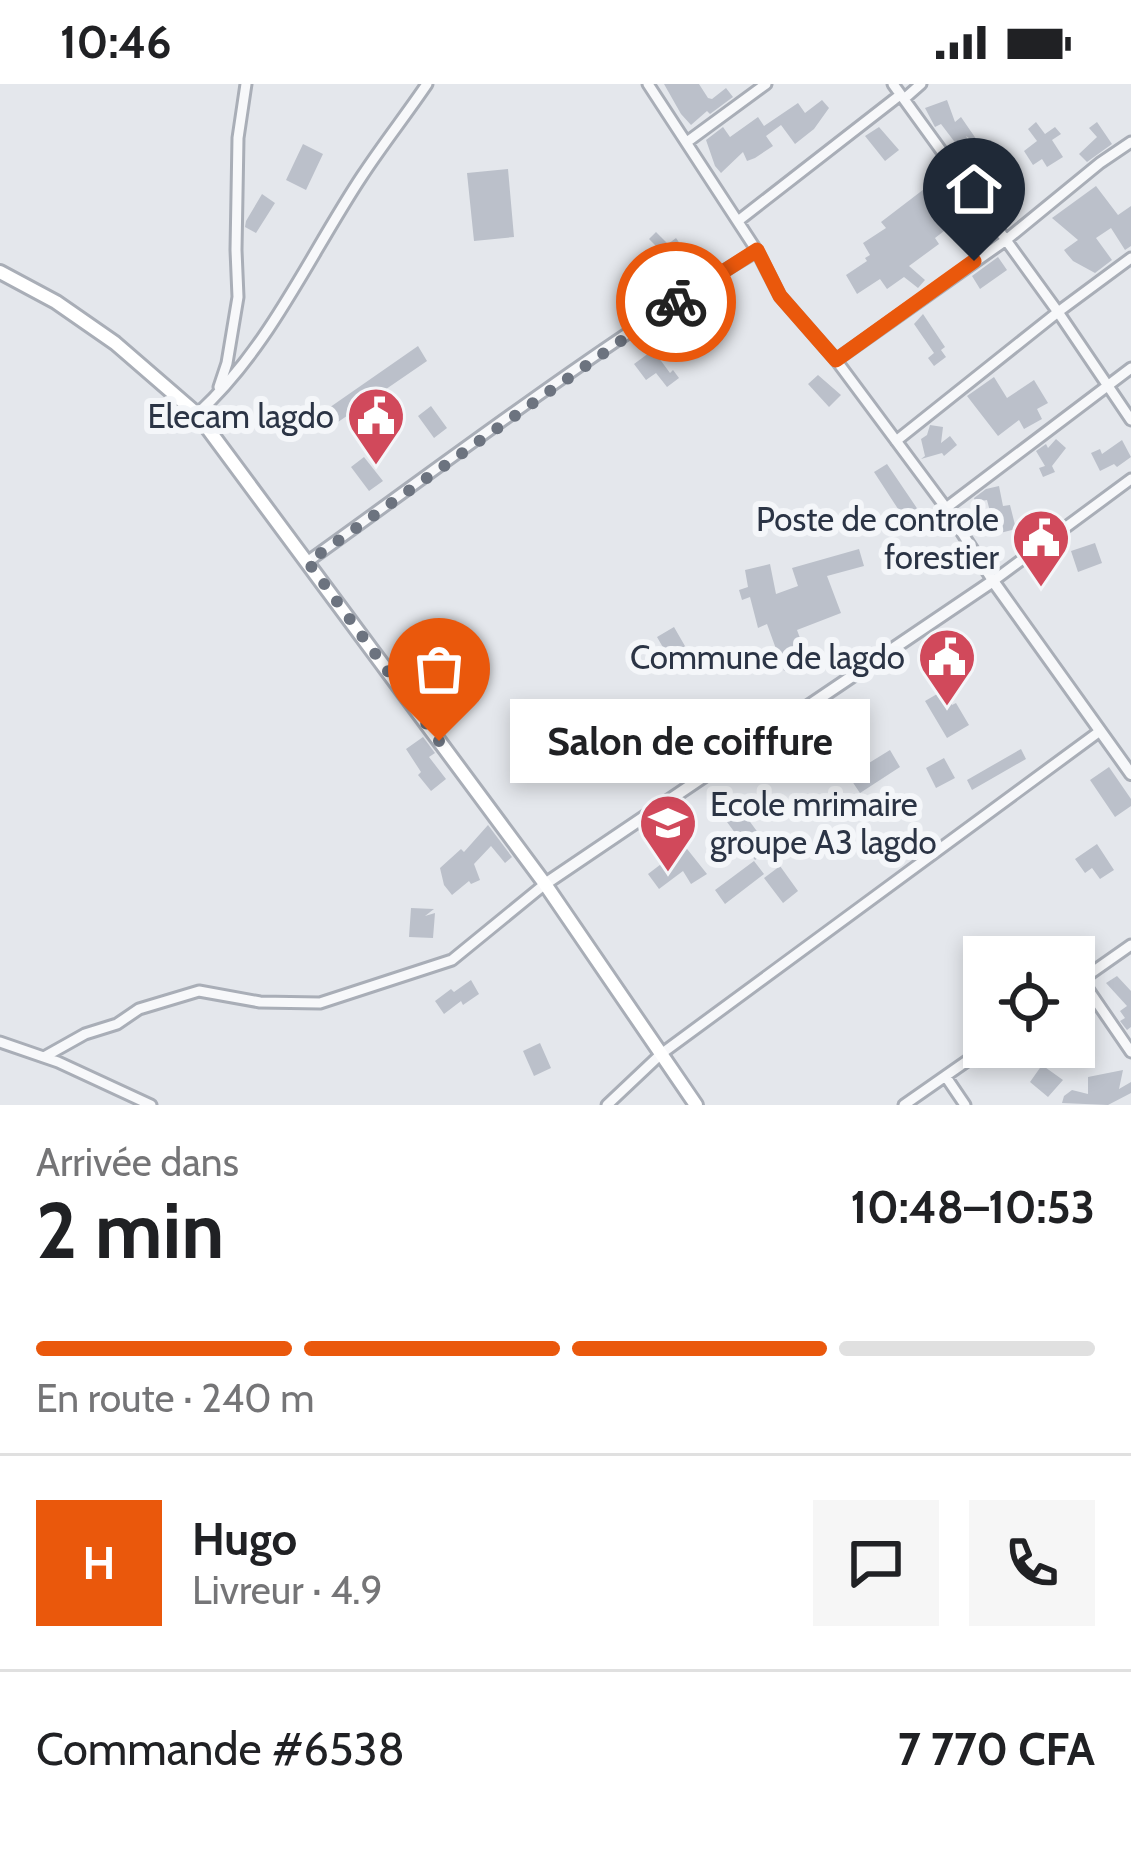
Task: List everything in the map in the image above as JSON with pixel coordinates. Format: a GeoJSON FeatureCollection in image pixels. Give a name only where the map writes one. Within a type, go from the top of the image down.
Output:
{"type":"FeatureCollection","features":[{"type":"Feature","properties":{"kind":"main road"},"geometry":{"type":"LineString","coordinates":[[0,272],[56,302],[116,343],[197,414],[544,884],[696,1105]]}},
{"type":"Feature","properties":{"kind":"street"},"geometry":{"type":"LineString","coordinates":[[216,397],[238,297],[238,138],[245,84]]}},
{"type":"Feature","properties":{"kind":"street"},"geometry":{"type":"LineString","coordinates":[[197,414],[272,325],[363,174],[428,84]]}},
{"type":"Feature","properties":{"kind":"street"},"geometry":{"type":"LineString","coordinates":[[647,84],[757,250],[780,296],[836,360],[946,508],[1131,774]]}},
{"type":"Feature","properties":{"kind":"street"},"geometry":{"type":"LineString","coordinates":[[687,142],[766,84]]}},
{"type":"Feature","properties":{"kind":"street"},"geometry":{"type":"LineString","coordinates":[[893,84],[1131,420]]}},
{"type":"Feature","properties":{"kind":"street"},"geometry":{"type":"LineString","coordinates":[[738,221],[922,84]]}},
{"type":"Feature","properties":{"kind":"street"},"geometry":{"type":"LineString","coordinates":[[836,360],[1006,241],[1131,142]]}},
{"type":"Feature","properties":{"kind":"street"},"geometry":{"type":"LineString","coordinates":[[308,562],[627,335],[757,250]]}},
{"type":"Feature","properties":{"kind":"street"},"geometry":{"type":"LineString","coordinates":[[896,441],[1131,258]]}},
{"type":"Feature","properties":{"kind":"street"},"geometry":{"type":"LineString","coordinates":[[946,508],[1131,368]]}},
{"type":"Feature","properties":{"kind":"street"},"geometry":{"type":"LineString","coordinates":[[44,1057],[140,1009],[199,992],[260,1002],[320,1003],[452,960],[544,884],[993,581],[1131,479]]}},
{"type":"Feature","properties":{"kind":"street"},"geometry":{"type":"LineString","coordinates":[[607,1105],[661,1054],[1100,730]]}},
{"type":"Feature","properties":{"kind":"street"},"geometry":{"type":"LineString","coordinates":[[1095,970],[1131,945]]}},
{"type":"Feature","properties":{"kind":"street"},"geometry":{"type":"LineString","coordinates":[[1095,1004],[1131,1052]]}},
{"type":"Feature","properties":{"kind":"street"},"geometry":{"type":"LineString","coordinates":[[0,1042],[151,1105]]}},
{"type":"Feature","properties":{"kind":"street"},"geometry":{"type":"LineString","coordinates":[[904,1105],[963,1065]]}},
{"type":"Feature","properties":{"kind":"street"},"geometry":{"type":"LineString","coordinates":[[946,1077],[965,1105]]}},
{"type":"Feature","properties":{"kind":"building"},"geometry":{"type":"Polygon","coordinates":[[[664,84],[699,84],[712,99],[726,88],[733,97],[691,125],[664,84]]]}},
{"type":"Feature","properties":{"kind":"building"},"geometry":{"type":"Polygon","coordinates":[[[822,100],[829,108],[795,144],[781,125],[766,136],[773,146],[755,158],[747,161],[743,152],[721,173],[715,166],[706,140],[723,127],[730,137],[758,117],[764,126],[798,103],[805,113],[822,100]]]}},
{"type":"Feature","properties":{"kind":"building"},"geometry":{"type":"Polygon","coordinates":[[[947,100],[955,122],[961,117],[981,146],[966,136],[969,142],[960,149],[941,124],[935,127],[925,108],[947,100]]]}},
{"type":"Feature","properties":{"kind":"building"},"geometry":{"type":"Polygon","coordinates":[[[1036,122],[1045,134],[1055,127],[1061,134],[1052,140],[1063,157],[1047,167],[1042,159],[1033,165],[1024,151],[1037,141],[1028,129],[1036,122]]]}},
{"type":"Feature","properties":{"kind":"building"},"geometry":{"type":"Polygon","coordinates":[[[1097,122],[1112,144],[1087,162],[1079,154],[1097,137],[1089,128],[1097,122]]]}},
{"type":"Feature","properties":{"kind":"building"},"geometry":{"type":"Polygon","coordinates":[[[879,127],[899,150],[885,161],[865,136],[879,127]]]}},
{"type":"Feature","properties":{"kind":"building"},"geometry":{"type":"Polygon","coordinates":[[[303,144],[323,154],[306,190],[286,180],[303,144]]]}},
{"type":"Feature","properties":{"kind":"building"},"geometry":{"type":"Polygon","coordinates":[[[980,162],[1003,198],[994,206],[969,168],[980,162]]]}},
{"type":"Feature","properties":{"kind":"building"},"geometry":{"type":"Polygon","coordinates":[[[508,169],[514,237],[474,241],[467,173],[508,169]]]}},
{"type":"Feature","properties":{"kind":"building"},"geometry":{"type":"Polygon","coordinates":[[[945,173],[952,183],[946,188],[966,214],[935,238],[939,244],[909,266],[925,280],[918,288],[904,277],[887,289],[880,279],[857,294],[846,275],[867,261],[870,255],[863,243],[886,228],[881,222],[945,173]]]}},
{"type":"Feature","properties":{"kind":"building"},"geometry":{"type":"Polygon","coordinates":[[[1096,186],[1118,215],[1131,206],[1131,246],[1125,250],[1111,228],[1096,238],[1112,260],[1095,273],[1067,254],[1064,250],[1078,240],[1052,218],[1096,186]]]}},
{"type":"Feature","properties":{"kind":"building"},"geometry":{"type":"Polygon","coordinates":[[[262,194],[275,203],[256,233],[245,227],[262,194]]]}},
{"type":"Feature","properties":{"kind":"building"},"geometry":{"type":"Polygon","coordinates":[[[656,232],[668,244],[676,238],[687,254],[663,271],[652,255],[660,250],[649,239],[656,232]]]}},
{"type":"Feature","properties":{"kind":"building"},"geometry":{"type":"Polygon","coordinates":[[[998,257],[1007,270],[980,289],[972,276],[998,257]]]}},
{"type":"Feature","properties":{"kind":"building"},"geometry":{"type":"Polygon","coordinates":[[[716,306],[729,326],[693,350],[680,330],[716,306]]]}},
{"type":"Feature","properties":{"kind":"building"},"geometry":{"type":"Polygon","coordinates":[[[923,314],[945,347],[941,350],[946,357],[934,366],[928,358],[934,353],[914,324],[923,314]]]}},
{"type":"Feature","properties":{"kind":"building"},"geometry":{"type":"Polygon","coordinates":[[[418,346],[427,361],[322,433],[313,419],[418,346]]]}},
{"type":"Feature","properties":{"kind":"building"},"geometry":{"type":"Polygon","coordinates":[[[653,350],[679,378],[667,387],[656,373],[646,380],[634,364],[653,350]]]}},
{"type":"Feature","properties":{"kind":"building"},"geometry":{"type":"Polygon","coordinates":[[[818,375],[841,395],[829,407],[808,384],[818,375]]]}},
{"type":"Feature","properties":{"kind":"building"},"geometry":{"type":"Polygon","coordinates":[[[994,377],[1007,398],[1034,380],[1048,403],[1037,409],[1042,419],[1024,429],[1019,420],[998,436],[967,396],[994,377]]]}},
{"type":"Feature","properties":{"kind":"building"},"geometry":{"type":"Polygon","coordinates":[[[431,406],[447,428],[434,438],[418,416],[431,406]]]}},
{"type":"Feature","properties":{"kind":"building"},"geometry":{"type":"Polygon","coordinates":[[[930,425],[943,427],[941,443],[950,436],[957,445],[944,456],[921,459],[925,456],[921,439],[930,425]]]}},
{"type":"Feature","properties":{"kind":"building"},"geometry":{"type":"Polygon","coordinates":[[[1056,439],[1066,448],[1052,466],[1055,472],[1043,477],[1039,468],[1045,466],[1036,451],[1046,444],[1048,448],[1056,439]]]}},
{"type":"Feature","properties":{"kind":"building"},"geometry":{"type":"Polygon","coordinates":[[[1122,440],[1131,457],[1100,471],[1091,453],[1100,449],[1102,454],[1122,440]]]}},
{"type":"Feature","properties":{"kind":"building"},"geometry":{"type":"Polygon","coordinates":[[[364,457],[383,481],[369,491],[351,467],[364,457]]]}},
{"type":"Feature","properties":{"kind":"building"},"geometry":{"type":"Polygon","coordinates":[[[887,464],[927,523],[913,532],[874,472],[887,464]]]}},
{"type":"Feature","properties":{"kind":"building"},"geometry":{"type":"Polygon","coordinates":[[[999,486],[1003,506],[1010,505],[1016,529],[996,534],[987,500],[975,502],[974,498],[999,486]]]}},
{"type":"Feature","properties":{"kind":"building"},"geometry":{"type":"Polygon","coordinates":[[[1095,543],[1102,563],[1078,572],[1071,551],[1095,543]]]}},
{"type":"Feature","properties":{"kind":"building"},"geometry":{"type":"Polygon","coordinates":[[[859,549],[864,566],[827,576],[841,613],[797,630],[809,662],[784,671],[767,624],[758,628],[750,597],[742,600],[739,590],[748,587],[745,570],[770,564],[776,594],[798,586],[792,568],[859,549]]]}},
{"type":"Feature","properties":{"kind":"building"},"geometry":{"type":"Polygon","coordinates":[[[674,627],[689,653],[672,663],[657,637],[674,627]]]}},
{"type":"Feature","properties":{"kind":"building"},"geometry":{"type":"Polygon","coordinates":[[[944,690],[969,725],[947,738],[925,701],[944,690]]]}},
{"type":"Feature","properties":{"kind":"building"},"geometry":{"type":"Polygon","coordinates":[[[423,737],[435,753],[429,757],[446,779],[431,791],[406,749],[423,737]]]}},
{"type":"Feature","properties":{"kind":"building"},"geometry":{"type":"Polygon","coordinates":[[[847,739],[864,766],[890,750],[900,767],[860,793],[831,750],[847,739]]]}},
{"type":"Feature","properties":{"kind":"building"},"geometry":{"type":"Polygon","coordinates":[[[1021,749],[1026,759],[972,790],[967,780],[1021,749]]]}},
{"type":"Feature","properties":{"kind":"building"},"geometry":{"type":"Polygon","coordinates":[[[944,758],[955,778],[936,788],[926,768],[944,758]]]}},
{"type":"Feature","properties":{"kind":"building"},"geometry":{"type":"Polygon","coordinates":[[[1109,767],[1131,799],[1131,806],[1115,817],[1090,780],[1109,767]]]}},
{"type":"Feature","properties":{"kind":"building"},"geometry":{"type":"Polygon","coordinates":[[[742,811],[770,849],[755,860],[727,822],[742,811]]]}},
{"type":"Feature","properties":{"kind":"building"},"geometry":{"type":"Polygon","coordinates":[[[488,825],[512,857],[505,863],[491,846],[474,864],[480,880],[469,881],[452,895],[440,868],[461,849],[464,852],[488,825]]]}},
{"type":"Feature","properties":{"kind":"building"},"geometry":{"type":"Polygon","coordinates":[[[676,835],[707,874],[691,884],[683,871],[659,889],[648,874],[669,858],[661,846],[676,835]]]}},
{"type":"Feature","properties":{"kind":"building"},"geometry":{"type":"Polygon","coordinates":[[[1097,844],[1114,870],[1100,879],[1092,868],[1085,873],[1075,859],[1097,844]]]}},
{"type":"Feature","properties":{"kind":"building"},"geometry":{"type":"Polygon","coordinates":[[[754,861],[764,874],[725,904],[715,890],[754,861]]]}},
{"type":"Feature","properties":{"kind":"building"},"geometry":{"type":"Polygon","coordinates":[[[780,866],[798,891],[783,903],[764,878],[780,866]]]}},
{"type":"Feature","properties":{"kind":"building"},"geometry":{"type":"Polygon","coordinates":[[[411,908],[434,909],[425,916],[435,913],[433,938],[409,937],[411,908]]]}},
{"type":"Feature","properties":{"kind":"building"},"geometry":{"type":"Polygon","coordinates":[[[1117,976],[1131,991],[1131,1027],[1127,1030],[1120,1011],[1127,1006],[1106,983],[1117,976]]]}},
{"type":"Feature","properties":{"kind":"building"},"geometry":{"type":"Polygon","coordinates":[[[471,980],[479,994],[444,1014],[435,1001],[471,980]]]}},
{"type":"Feature","properties":{"kind":"building"},"geometry":{"type":"Polygon","coordinates":[[[540,1043],[551,1068],[534,1076],[523,1051],[540,1043]]]}},
{"type":"Feature","properties":{"kind":"building"},"geometry":{"type":"Polygon","coordinates":[[[1040,1068],[1063,1080],[1048,1097],[1030,1082],[1040,1068]]]}},
{"type":"Feature","properties":{"kind":"building"},"geometry":{"type":"Polygon","coordinates":[[[1123,1070],[1119,1089],[1131,1082],[1131,1093],[1108,1105],[1062,1103],[1072,1090],[1088,1094],[1088,1077],[1123,1070]]]}},
{"type":"Feature","properties":{"kind":"way so far"},"geometry":{"type":"LineString","coordinates":[[439,741],[308,562],[676,302]]}},
{"type":"Feature","properties":{"kind":"place","name":"Elecam lagdo"},"geometry":{"type":"Point","coordinates":[376,467]}},
{"type":"Feature","properties":{"kind":"place","name":"Poste de controle forestier"},"geometry":{"type":"Point","coordinates":[1041,589]}},
{"type":"Feature","properties":{"kind":"place","name":"Commune de lagdo"},"geometry":{"type":"Point","coordinates":[947,708]}},
{"type":"Feature","properties":{"kind":"place","name":"Salon de coiffure"},"geometry":{"type":"Point","coordinates":[439,741]}},
{"type":"Feature","properties":{"kind":"place","name":"Ecole mrimaire groupe A3 lagdo"},"geometry":{"type":"Point","coordinates":[668,874]}},
{"type":"Feature","properties":{"kind":"route"},"geometry":{"type":"LineString","coordinates":[[676,302],[757,250],[780,296],[836,360],[974,261]]}}]}
